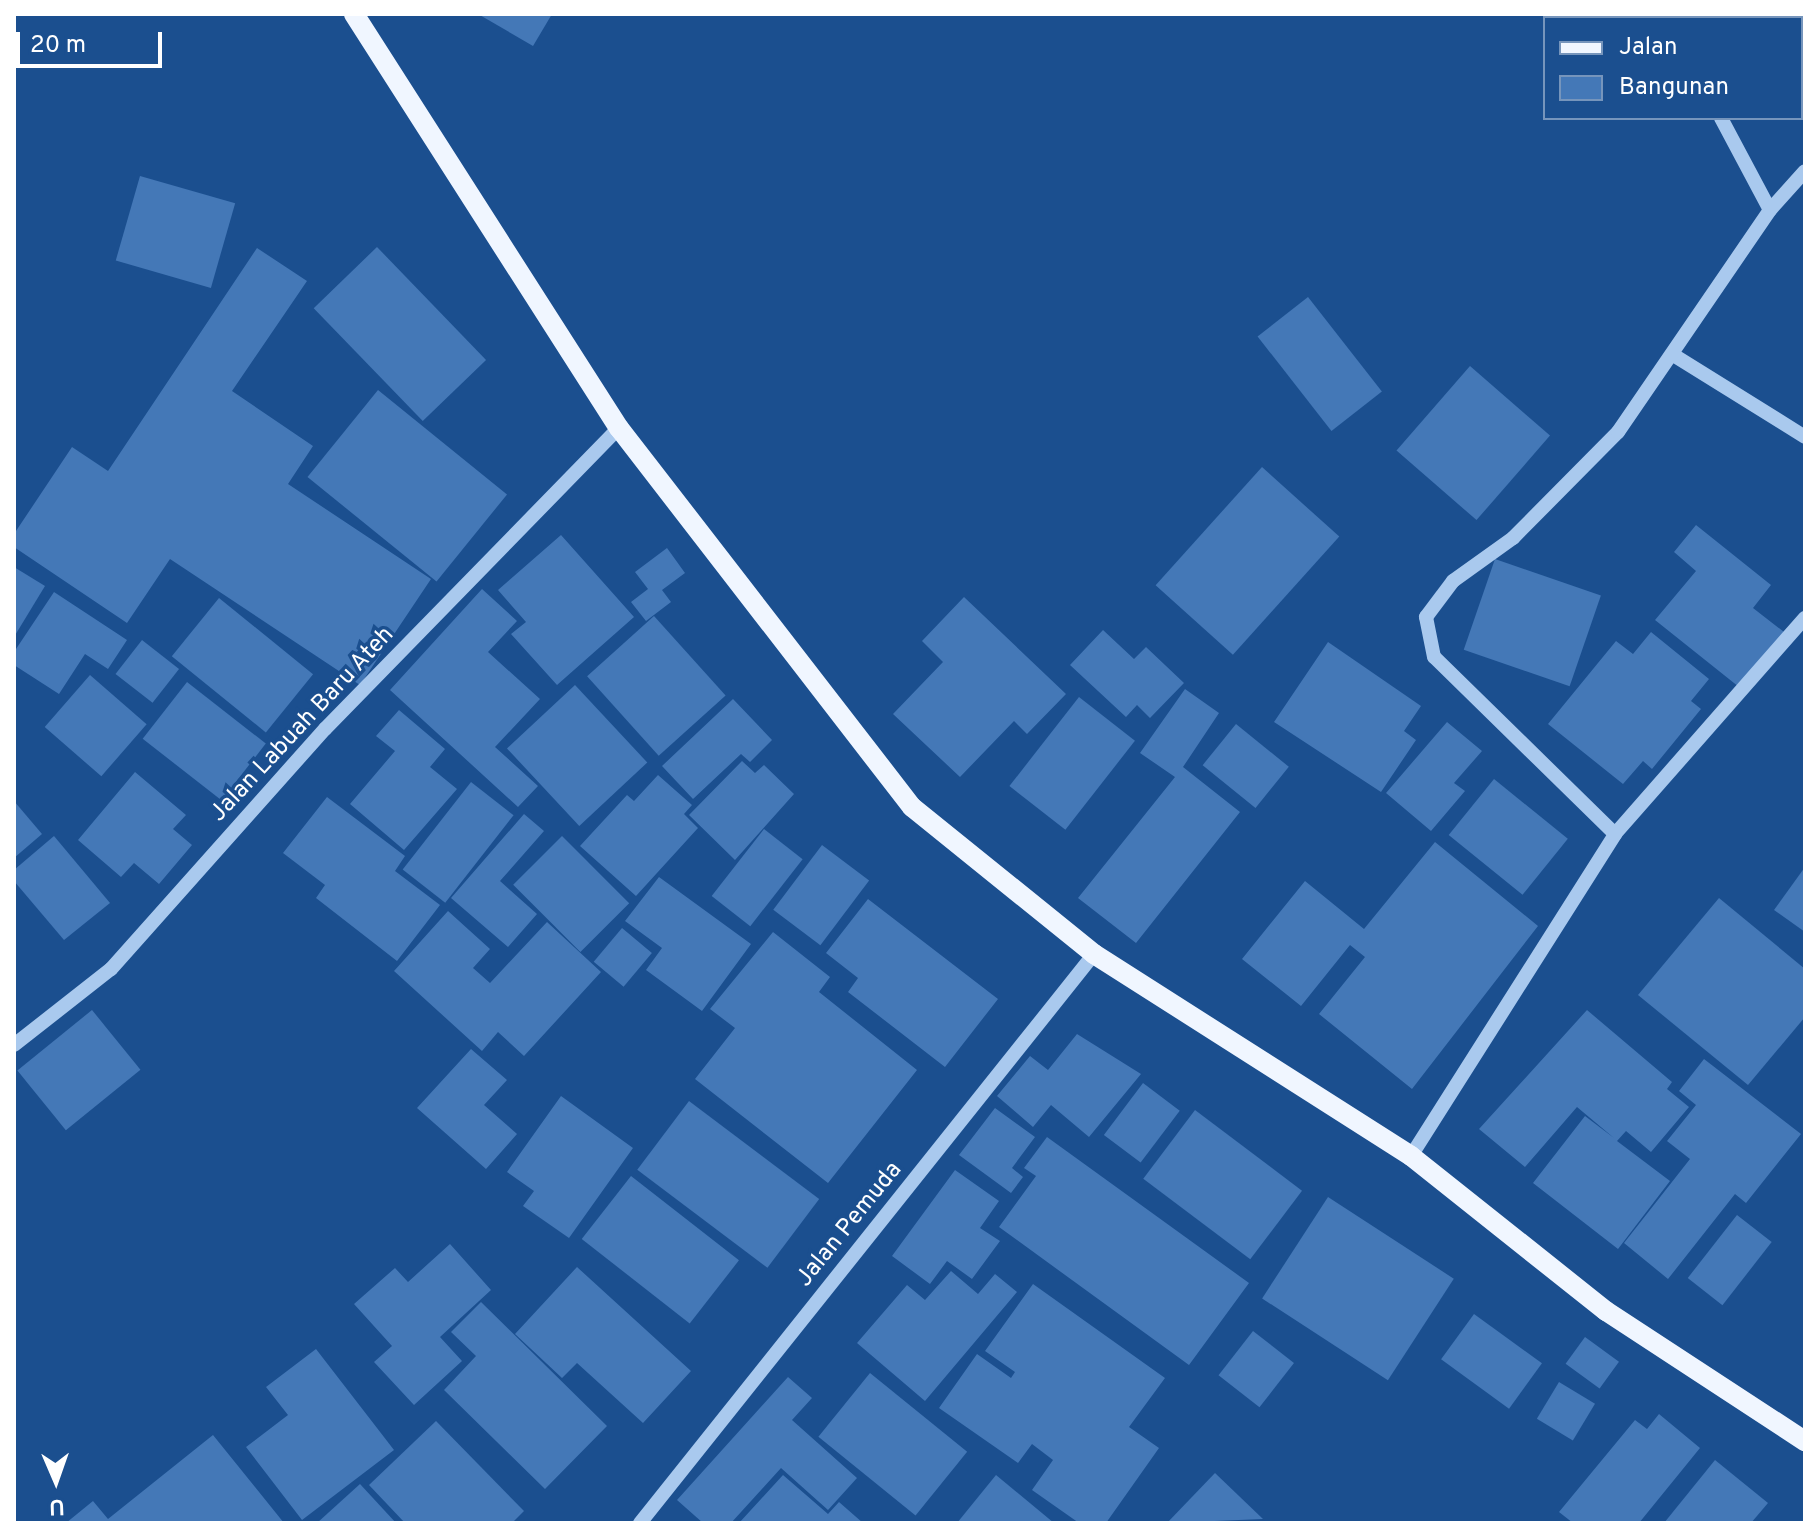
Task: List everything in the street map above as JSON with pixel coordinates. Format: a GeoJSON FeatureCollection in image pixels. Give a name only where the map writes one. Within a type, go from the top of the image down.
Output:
{"type":"FeatureCollection","features":[{"type":"Feature","properties":{"kind":"main road"},"geometry":{"type":"LineString","coordinates":[[354,14],[619,428],[912,807],[1094,954],[1411,1156],[1606,1311],[1805,1441]]}},
{"type":"Feature","properties":{"kind":"street"},"geometry":{"type":"LineString","coordinates":[[1722,120],[1770,210]]}},
{"type":"Feature","properties":{"kind":"street"},"geometry":{"type":"LineString","coordinates":[[1615,834],[1434,657],[1426,617],[1453,581],[1513,538],[1578,475],[1675,356],[1770,210],[1788,186],[1805,171]]}},
{"type":"Feature","properties":{"kind":"street"},"geometry":{"type":"LineString","coordinates":[[1675,356],[1805,437]]}},
{"type":"Feature","properties":{"kind":"street","name":"Jalan Labuah Baru Ateh"},"geometry":{"type":"LineString","coordinates":[[14,1045],[111,969],[325,729],[619,428]]}},
{"type":"Feature","properties":{"kind":"street"},"geometry":{"type":"LineString","coordinates":[[1411,1156],[1615,834],[1805,618]]}},
{"type":"Feature","properties":{"kind":"street","name":"Jalan Pemuda"},"geometry":{"type":"LineString","coordinates":[[640,1523],[1094,954]]}},
{"type":"Feature","properties":{"kind":"building"},"geometry":{"type":"Polygon","coordinates":[[[478,14],[552,14],[533,46],[478,14]]]}},
{"type":"Feature","properties":{"kind":"building"},"geometry":{"type":"Polygon","coordinates":[[[140,176],[235,203],[211,288],[116,261],[140,176]]]}},
{"type":"Feature","properties":{"kind":"building"},"geometry":{"type":"Polygon","coordinates":[[[377,247],[486,360],[423,421],[314,308],[377,247]]]}},
{"type":"Feature","properties":{"kind":"building"},"geometry":{"type":"Polygon","coordinates":[[[257,248],[307,281],[232,391],[313,446],[288,484],[431,579],[360,685],[170,559],[127,623],[14,547],[14,534],[72,447],[108,471],[257,248]]]}},
{"type":"Feature","properties":{"kind":"building"},"geometry":{"type":"Polygon","coordinates":[[[1308,297],[1382,392],[1331,431],[1258,336],[1308,297]]]}},
{"type":"Feature","properties":{"kind":"building"},"geometry":{"type":"Polygon","coordinates":[[[1470,366],[1550,436],[1477,520],[1397,451],[1470,366]]]}},
{"type":"Feature","properties":{"kind":"building"},"geometry":{"type":"Polygon","coordinates":[[[378,390],[507,494],[437,582],[308,477],[378,390]]]}},
{"type":"Feature","properties":{"kind":"building"},"geometry":{"type":"Polygon","coordinates":[[[1262,467],[1339,537],[1233,655],[1156,585],[1262,467]]]}},
{"type":"Feature","properties":{"kind":"building"},"geometry":{"type":"Polygon","coordinates":[[[1696,525],[1771,585],[1753,608],[1784,632],[1739,687],[1655,620],[1696,571],[1674,552],[1696,525]]]}},
{"type":"Feature","properties":{"kind":"building"},"geometry":{"type":"Polygon","coordinates":[[[561,535],[634,617],[557,685],[511,634],[526,622],[498,590],[561,535]]]}},
{"type":"Feature","properties":{"kind":"building"},"geometry":{"type":"Polygon","coordinates":[[[667,548],[685,573],[662,590],[671,602],[646,621],[631,602],[648,589],[635,572],[667,548]]]}},
{"type":"Feature","properties":{"kind":"building"},"geometry":{"type":"Polygon","coordinates":[[[1495,559],[1601,595],[1570,686],[1464,650],[1495,559]]]}},
{"type":"Feature","properties":{"kind":"building"},"geometry":{"type":"Polygon","coordinates":[[[14,567],[45,586],[14,637],[14,567]]]}},
{"type":"Feature","properties":{"kind":"building"},"geometry":{"type":"Polygon","coordinates":[[[482,589],[517,621],[488,652],[540,699],[495,747],[538,786],[518,807],[390,690],[482,589]]]}},
{"type":"Feature","properties":{"kind":"building"},"geometry":{"type":"Polygon","coordinates":[[[54,592],[127,640],[108,669],[85,654],[59,694],[14,665],[14,652],[54,592]]]}},
{"type":"Feature","properties":{"kind":"building"},"geometry":{"type":"Polygon","coordinates":[[[964,597],[1066,694],[1027,734],[1014,721],[960,777],[893,714],[943,662],[922,641],[964,597]]]}},
{"type":"Feature","properties":{"kind":"building"},"geometry":{"type":"Polygon","coordinates":[[[219,598],[313,674],[266,732],[172,656],[219,598]]]}},
{"type":"Feature","properties":{"kind":"building"},"geometry":{"type":"Polygon","coordinates":[[[654,616],[726,696],[659,756],[587,676],[654,616]]]}},
{"type":"Feature","properties":{"kind":"building"},"geometry":{"type":"Polygon","coordinates":[[[1103,630],[1134,659],[1146,647],[1184,683],[1150,718],[1137,705],[1126,717],[1070,665],[1103,630]]]}},
{"type":"Feature","properties":{"kind":"building"},"geometry":{"type":"Polygon","coordinates":[[[1651,632],[1709,679],[1691,701],[1701,709],[1652,769],[1643,761],[1623,784],[1548,724],[1616,641],[1633,654],[1651,632]]]}},
{"type":"Feature","properties":{"kind":"building"},"geometry":{"type":"Polygon","coordinates":[[[142,640],[179,669],[153,703],[116,674],[142,640]]]}},
{"type":"Feature","properties":{"kind":"building"},"geometry":{"type":"Polygon","coordinates":[[[1328,642],[1421,706],[1404,731],[1416,740],[1381,792],[1274,722],[1328,642]]]}},
{"type":"Feature","properties":{"kind":"building"},"geometry":{"type":"Polygon","coordinates":[[[90,675],[147,724],[101,776],[45,727],[90,675]]]}},
{"type":"Feature","properties":{"kind":"building"},"geometry":{"type":"Polygon","coordinates":[[[187,682],[266,744],[221,800],[143,739],[187,682]]]}},
{"type":"Feature","properties":{"kind":"building"},"geometry":{"type":"Polygon","coordinates":[[[575,685],[647,763],[579,826],[507,748],[575,685]]]}},
{"type":"Feature","properties":{"kind":"building"},"geometry":{"type":"Polygon","coordinates":[[[1185,689],[1219,713],[1183,767],[1240,812],[1136,943],[1078,898],[1175,777],[1140,753],[1185,689]]]}},
{"type":"Feature","properties":{"kind":"building"},"geometry":{"type":"Polygon","coordinates":[[[1079,697],[1135,741],[1065,830],[1009,786],[1079,697]]]}},
{"type":"Feature","properties":{"kind":"building"},"geometry":{"type":"Polygon","coordinates":[[[733,699],[772,740],[750,762],[741,754],[693,799],[662,766],[733,699]]]}},
{"type":"Feature","properties":{"kind":"building"},"geometry":{"type":"Polygon","coordinates":[[[399,710],[445,749],[430,767],[457,789],[404,850],[350,804],[395,751],[376,736],[399,710]]]}},
{"type":"Feature","properties":{"kind":"building"},"geometry":{"type":"Polygon","coordinates":[[[1447,722],[1482,751],[1454,783],[1465,791],[1431,831],[1386,793],[1447,722]]]}},
{"type":"Feature","properties":{"kind":"building"},"geometry":{"type":"Polygon","coordinates":[[[1236,724],[1289,767],[1255,808],[1203,765],[1236,724]]]}},
{"type":"Feature","properties":{"kind":"building"},"geometry":{"type":"Polygon","coordinates":[[[742,761],[755,773],[764,765],[794,794],[735,860],[689,815],[742,761]]]}},
{"type":"Feature","properties":{"kind":"building"},"geometry":{"type":"Polygon","coordinates":[[[135,772],[186,815],[173,829],[192,845],[159,884],[134,863],[121,877],[78,840],[135,772]]]}},
{"type":"Feature","properties":{"kind":"building"},"geometry":{"type":"Polygon","coordinates":[[[658,775],[692,805],[684,814],[698,828],[636,896],[580,846],[627,795],[634,801],[658,775]]]}},
{"type":"Feature","properties":{"kind":"building"},"geometry":{"type":"Polygon","coordinates":[[[1494,779],[1568,839],[1523,895],[1449,835],[1494,779]]]}},
{"type":"Feature","properties":{"kind":"building"},"geometry":{"type":"Polygon","coordinates":[[[471,782],[514,815],[445,903],[403,869],[471,782]]]}},
{"type":"Feature","properties":{"kind":"building"},"geometry":{"type":"Polygon","coordinates":[[[327,797],[405,856],[395,871],[440,905],[397,961],[316,898],[325,885],[283,853],[327,797]]]}},
{"type":"Feature","properties":{"kind":"building"},"geometry":{"type":"Polygon","coordinates":[[[14,801],[42,834],[14,858],[14,801]]]}},
{"type":"Feature","properties":{"kind":"building"},"geometry":{"type":"Polygon","coordinates":[[[524,814],[544,831],[500,881],[537,914],[508,947],[451,898],[524,814]]]}},
{"type":"Feature","properties":{"kind":"building"},"geometry":{"type":"Polygon","coordinates":[[[764,829],[803,859],[750,926],[712,896],[764,829]]]}},
{"type":"Feature","properties":{"kind":"building"},"geometry":{"type":"Polygon","coordinates":[[[54,836],[110,903],[64,940],[14,881],[14,870],[54,836]]]}},
{"type":"Feature","properties":{"kind":"building"},"geometry":{"type":"Polygon","coordinates":[[[562,836],[629,903],[580,952],[513,885],[562,836]]]}},
{"type":"Feature","properties":{"kind":"building"},"geometry":{"type":"Polygon","coordinates":[[[1435,842],[1538,926],[1412,1089],[1319,1014],[1365,957],[1350,945],[1301,1006],[1242,959],[1305,881],[1364,929],[1435,842]]]}},
{"type":"Feature","properties":{"kind":"building"},"geometry":{"type":"Polygon","coordinates":[[[822,845],[869,881],[820,945],[773,910],[822,845]]]}},
{"type":"Feature","properties":{"kind":"building"},"geometry":{"type":"Polygon","coordinates":[[[1805,867],[1805,932],[1774,910],[1805,867]]]}},
{"type":"Feature","properties":{"kind":"building"},"geometry":{"type":"Polygon","coordinates":[[[659,877],[751,944],[702,1011],[646,970],[662,948],[625,921],[659,877]]]}},
{"type":"Feature","properties":{"kind":"building"},"geometry":{"type":"Polygon","coordinates":[[[1719,898],[1805,969],[1805,1017],[1748,1085],[1638,995],[1719,898]]]}},
{"type":"Feature","properties":{"kind":"building"},"geometry":{"type":"Polygon","coordinates":[[[868,899],[998,999],[945,1067],[848,992],[858,978],[826,953],[868,899]]]}},
{"type":"Feature","properties":{"kind":"building"},"geometry":{"type":"Polygon","coordinates":[[[448,911],[490,949],[473,968],[490,983],[547,922],[601,972],[524,1056],[498,1032],[482,1051],[394,971],[448,911]]]}},
{"type":"Feature","properties":{"kind":"building"},"geometry":{"type":"Polygon","coordinates":[[[622,928],[652,953],[624,987],[594,962],[622,928]]]}},
{"type":"Feature","properties":{"kind":"building"},"geometry":{"type":"Polygon","coordinates":[[[773,932],[830,977],[819,992],[917,1070],[828,1183],[695,1079],[735,1028],[710,1009],[773,932]]]}},
{"type":"Feature","properties":{"kind":"building"},"geometry":{"type":"Polygon","coordinates":[[[92,1010],[140,1070],[66,1130],[17,1070],[92,1010]]]}},
{"type":"Feature","properties":{"kind":"building"},"geometry":{"type":"Polygon","coordinates":[[[1587,1010],[1672,1082],[1667,1089],[1689,1107],[1651,1152],[1626,1131],[1617,1141],[1670,1181],[1618,1249],[1533,1183],[1585,1116],[1614,1138],[1577,1107],[1525,1167],[1479,1129],[1587,1010]]]}},
{"type":"Feature","properties":{"kind":"building"},"geometry":{"type":"Polygon","coordinates":[[[1077,1034],[1141,1074],[1089,1137],[1051,1105],[1033,1127],[997,1096],[1030,1056],[1048,1070],[1077,1034]]]}},
{"type":"Feature","properties":{"kind":"building"},"geometry":{"type":"Polygon","coordinates":[[[471,1049],[507,1080],[484,1105],[517,1134],[486,1169],[417,1108],[471,1049]]]}},
{"type":"Feature","properties":{"kind":"building"},"geometry":{"type":"Polygon","coordinates":[[[1704,1059],[1801,1134],[1746,1203],[1735,1194],[1668,1279],[1624,1243],[1690,1159],[1667,1141],[1696,1105],[1679,1091],[1704,1059]]]}},
{"type":"Feature","properties":{"kind":"building"},"geometry":{"type":"Polygon","coordinates":[[[1143,1083],[1180,1111],[1141,1163],[1104,1135],[1143,1083]]]}},
{"type":"Feature","properties":{"kind":"building"},"geometry":{"type":"Polygon","coordinates":[[[561,1096],[633,1148],[569,1238],[523,1206],[534,1191],[507,1172],[561,1096]]]}},
{"type":"Feature","properties":{"kind":"building"},"geometry":{"type":"Polygon","coordinates":[[[689,1101],[819,1199],[767,1268],[637,1170],[689,1101]]]}},
{"type":"Feature","properties":{"kind":"building"},"geometry":{"type":"Polygon","coordinates":[[[995,1108],[1035,1137],[1012,1168],[1023,1177],[1011,1193],[959,1155],[995,1108]]]}},
{"type":"Feature","properties":{"kind":"building"},"geometry":{"type":"Polygon","coordinates":[[[1195,1110],[1302,1191],[1250,1259],[1143,1179],[1195,1110]]]}},
{"type":"Feature","properties":{"kind":"building"},"geometry":{"type":"Polygon","coordinates":[[[1047,1137],[1249,1283],[1189,1365],[999,1227],[1036,1176],[1024,1168],[1047,1137]]]}},
{"type":"Feature","properties":{"kind":"building"},"geometry":{"type":"Polygon","coordinates":[[[955,1170],[999,1201],[980,1228],[1000,1241],[972,1279],[947,1261],[930,1284],[892,1256],[955,1170]]]}},
{"type":"Feature","properties":{"kind":"building"},"geometry":{"type":"Polygon","coordinates":[[[631,1176],[739,1260],[690,1323],[582,1239],[631,1176]]]}},
{"type":"Feature","properties":{"kind":"building"},"geometry":{"type":"Polygon","coordinates":[[[1328,1197],[1454,1279],[1388,1380],[1262,1298],[1328,1197]]]}},
{"type":"Feature","properties":{"kind":"building"},"geometry":{"type":"Polygon","coordinates":[[[1737,1215],[1772,1242],[1722,1305],[1688,1278],[1737,1215]]]}},
{"type":"Feature","properties":{"kind":"building"},"geometry":{"type":"Polygon","coordinates":[[[450,1244],[491,1290],[440,1337],[462,1361],[414,1405],[374,1362],[392,1346],[354,1304],[395,1268],[408,1282],[450,1244]]]}},
{"type":"Feature","properties":{"kind":"building"},"geometry":{"type":"Polygon","coordinates":[[[577,1267],[691,1371],[643,1423],[577,1363],[562,1378],[515,1334],[577,1267]]]}},
{"type":"Feature","properties":{"kind":"building"},"geometry":{"type":"Polygon","coordinates":[[[951,1271],[978,1294],[995,1274],[1017,1292],[925,1401],[857,1343],[907,1285],[925,1300],[951,1271]]]}},
{"type":"Feature","properties":{"kind":"building"},"geometry":{"type":"Polygon","coordinates":[[[1033,1284],[1165,1378],[1129,1427],[1159,1448],[1106,1523],[1079,1523],[1032,1490],[1053,1460],[1032,1444],[1018,1463],[939,1408],[977,1354],[1011,1378],[1015,1372],[985,1351],[1033,1284]]]}},
{"type":"Feature","properties":{"kind":"building"},"geometry":{"type":"Polygon","coordinates":[[[481,1302],[607,1426],[545,1489],[444,1390],[476,1356],[451,1332],[481,1302]]]}},
{"type":"Feature","properties":{"kind":"building"},"geometry":{"type":"Polygon","coordinates":[[[1474,1314],[1542,1363],[1509,1409],[1441,1359],[1474,1314]]]}},
{"type":"Feature","properties":{"kind":"building"},"geometry":{"type":"Polygon","coordinates":[[[1253,1331],[1294,1363],[1259,1407],[1219,1375],[1253,1331]]]}},
{"type":"Feature","properties":{"kind":"building"},"geometry":{"type":"Polygon","coordinates":[[[1585,1337],[1619,1362],[1600,1388],[1566,1364],[1585,1337]]]}},
{"type":"Feature","properties":{"kind":"building"},"geometry":{"type":"Polygon","coordinates":[[[316,1349],[394,1450],[302,1520],[246,1447],[288,1415],[266,1387],[316,1349]]]}},
{"type":"Feature","properties":{"kind":"building"},"geometry":{"type":"Polygon","coordinates":[[[870,1373],[967,1452],[916,1515],[818,1437],[870,1373]]]}},
{"type":"Feature","properties":{"kind":"building"},"geometry":{"type":"Polygon","coordinates":[[[788,1377],[812,1398],[792,1420],[857,1478],[828,1510],[781,1468],[731,1523],[703,1523],[677,1500],[788,1377]]]}},
{"type":"Feature","properties":{"kind":"building"},"geometry":{"type":"Polygon","coordinates":[[[1559,1382],[1595,1404],[1573,1440],[1537,1419],[1559,1382]]]}},
{"type":"Feature","properties":{"kind":"building"},"geometry":{"type":"Polygon","coordinates":[[[1659,1414],[1700,1448],[1639,1523],[1573,1523],[1559,1512],[1635,1420],[1647,1429],[1659,1414]]]}},
{"type":"Feature","properties":{"kind":"building"},"geometry":{"type":"Polygon","coordinates":[[[436,1421],[524,1511],[512,1523],[405,1523],[369,1485],[436,1421]]]}},
{"type":"Feature","properties":{"kind":"building"},"geometry":{"type":"Polygon","coordinates":[[[213,1435],[284,1523],[66,1523],[93,1501],[108,1519],[213,1435]]]}},
{"type":"Feature","properties":{"kind":"building"},"geometry":{"type":"Polygon","coordinates":[[[1715,1460],[1768,1503],[1751,1523],[1664,1523],[1715,1460]]]}},
{"type":"Feature","properties":{"kind":"building"},"geometry":{"type":"Polygon","coordinates":[[[1215,1473],[1263,1519],[1167,1523],[1215,1473]]]}},
{"type":"Feature","properties":{"kind":"building"},"geometry":{"type":"Polygon","coordinates":[[[783,1475],[828,1514],[839,1502],[863,1523],[739,1523],[783,1475]]]}},
{"type":"Feature","properties":{"kind":"building"},"geometry":{"type":"Polygon","coordinates":[[[996,1475],[1054,1523],[957,1523],[996,1475]]]}},
{"type":"Feature","properties":{"kind":"building"},"geometry":{"type":"Polygon","coordinates":[[[360,1484],[396,1523],[317,1523],[360,1484]]]}}]}
